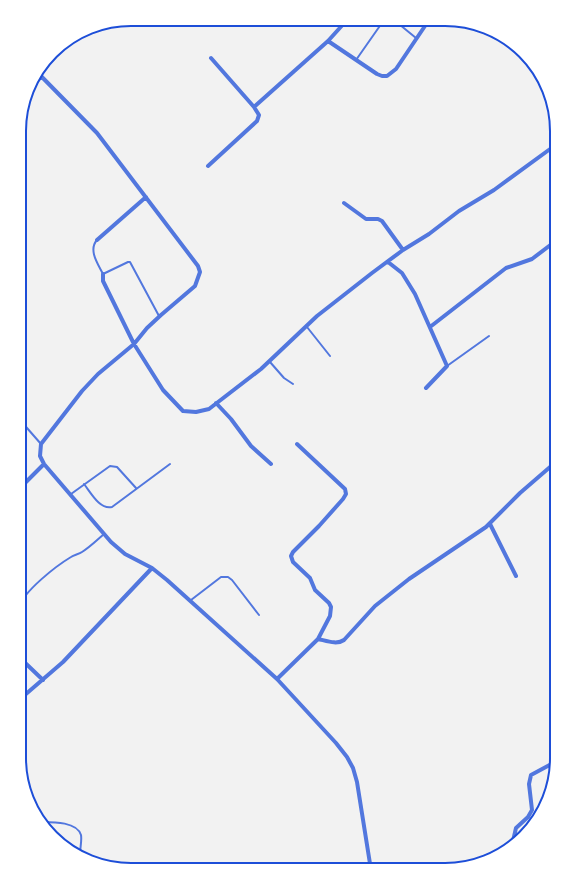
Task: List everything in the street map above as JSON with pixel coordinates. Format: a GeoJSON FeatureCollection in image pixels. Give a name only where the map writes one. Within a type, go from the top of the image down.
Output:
{"type":"FeatureCollection","features":[{"type":"Feature","properties":{"kind":"street"},"geometry":{"type":"LineString","coordinates":[[254,107],[328,41],[342,26]]}},
{"type":"Feature","properties":{"kind":"street"},"geometry":{"type":"LineString","coordinates":[[328,41],[378,74],[387,76],[396,69],[425,26]]}},
{"type":"Feature","properties":{"kind":"street"},"geometry":{"type":"LineString","coordinates":[[208,166],[257,121],[259,115],[254,107],[211,58]]}},
{"type":"Feature","properties":{"kind":"street"},"geometry":{"type":"LineString","coordinates":[[41,77],[97,133],[198,266],[200,272],[195,286],[159,316],[134,344],[98,374],[82,391],[41,444],[40,456],[44,464],[104,534],[125,554],[152,568],[190,601],[277,680],[336,743],[347,757],[353,768],[370,863]]}},
{"type":"Feature","properties":{"kind":"street"},"geometry":{"type":"LineString","coordinates":[[103,274],[103,281],[134,344],[163,390],[183,411],[196,412],[209,409],[270,361],[318,316],[403,250],[429,234],[459,211],[494,190],[550,149]]}},
{"type":"Feature","properties":{"kind":"street"},"geometry":{"type":"LineString","coordinates":[[97,240],[146,197]]}},
{"type":"Feature","properties":{"kind":"street"},"geometry":{"type":"LineString","coordinates":[[344,203],[366,219],[378,219],[382,221],[403,250]]}},
{"type":"Feature","properties":{"kind":"street"},"geometry":{"type":"LineString","coordinates":[[430,327],[506,268],[532,259],[550,245]]}},
{"type":"Feature","properties":{"kind":"street"},"geometry":{"type":"LineString","coordinates":[[388,262],[402,273],[414,294],[430,327],[442,358],[447,366],[426,388]]}},
{"type":"Feature","properties":{"kind":"street"},"geometry":{"type":"LineString","coordinates":[[216,403],[231,419],[251,446],[271,464]]}},
{"type":"Feature","properties":{"kind":"street"},"geometry":{"type":"LineString","coordinates":[[277,680],[318,639],[330,616],[331,607],[329,603],[315,590],[310,578],[293,562],[291,556],[292,552],[319,526],[346,494],[345,489],[297,444]]}},
{"type":"Feature","properties":{"kind":"street"},"geometry":{"type":"LineString","coordinates":[[26,482],[44,464]]}},
{"type":"Feature","properties":{"kind":"street"},"geometry":{"type":"LineString","coordinates":[[318,639],[340,643],[366,615],[409,579],[490,524],[520,493],[550,467]]}},
{"type":"Feature","properties":{"kind":"street"},"geometry":{"type":"LineString","coordinates":[[490,524],[516,576]]}},
{"type":"Feature","properties":{"kind":"street"},"geometry":{"type":"LineString","coordinates":[[26,694],[63,662],[152,568]]}},
{"type":"Feature","properties":{"kind":"street"},"geometry":{"type":"LineString","coordinates":[[26,664],[43,680]]}},
{"type":"Feature","properties":{"kind":"street"},"geometry":{"type":"LineString","coordinates":[[514,836],[516,828],[532,810],[529,784],[531,775],[550,765]]}},
{"type":"Feature","properties":{"kind":"lane"},"geometry":{"type":"LineString","coordinates":[[356,60],[380,26]]}},
{"type":"Feature","properties":{"kind":"lane"},"geometry":{"type":"LineString","coordinates":[[401,26],[416,39]]}},
{"type":"Feature","properties":{"kind":"lane"},"geometry":{"type":"LineString","coordinates":[[97,240],[94,243],[93,252],[103,274],[130,262],[159,316]]}},
{"type":"Feature","properties":{"kind":"lane"},"geometry":{"type":"LineString","coordinates":[[306,327],[330,356]]}},
{"type":"Feature","properties":{"kind":"lane"},"geometry":{"type":"LineString","coordinates":[[447,366],[489,336]]}},
{"type":"Feature","properties":{"kind":"lane"},"geometry":{"type":"LineString","coordinates":[[270,361],[284,378],[293,384]]}},
{"type":"Feature","properties":{"kind":"lane"},"geometry":{"type":"LineString","coordinates":[[26,427],[41,444]]}},
{"type":"Feature","properties":{"kind":"lane"},"geometry":{"type":"LineString","coordinates":[[84,484],[102,506],[107,508],[112,507],[170,464]]}},
{"type":"Feature","properties":{"kind":"lane"},"geometry":{"type":"LineString","coordinates":[[71,494],[110,466],[114,465],[118,467],[136,488]]}},
{"type":"Feature","properties":{"kind":"lane"},"geometry":{"type":"LineString","coordinates":[[26,594],[30,589],[63,562],[72,556],[81,553],[104,534]]}},
{"type":"Feature","properties":{"kind":"lane"},"geometry":{"type":"LineString","coordinates":[[190,601],[221,577],[228,577],[232,580],[259,615]]}},
{"type":"Feature","properties":{"kind":"lane"},"geometry":{"type":"LineString","coordinates":[[48,822],[76,827],[81,834],[80,850]]}}]}
